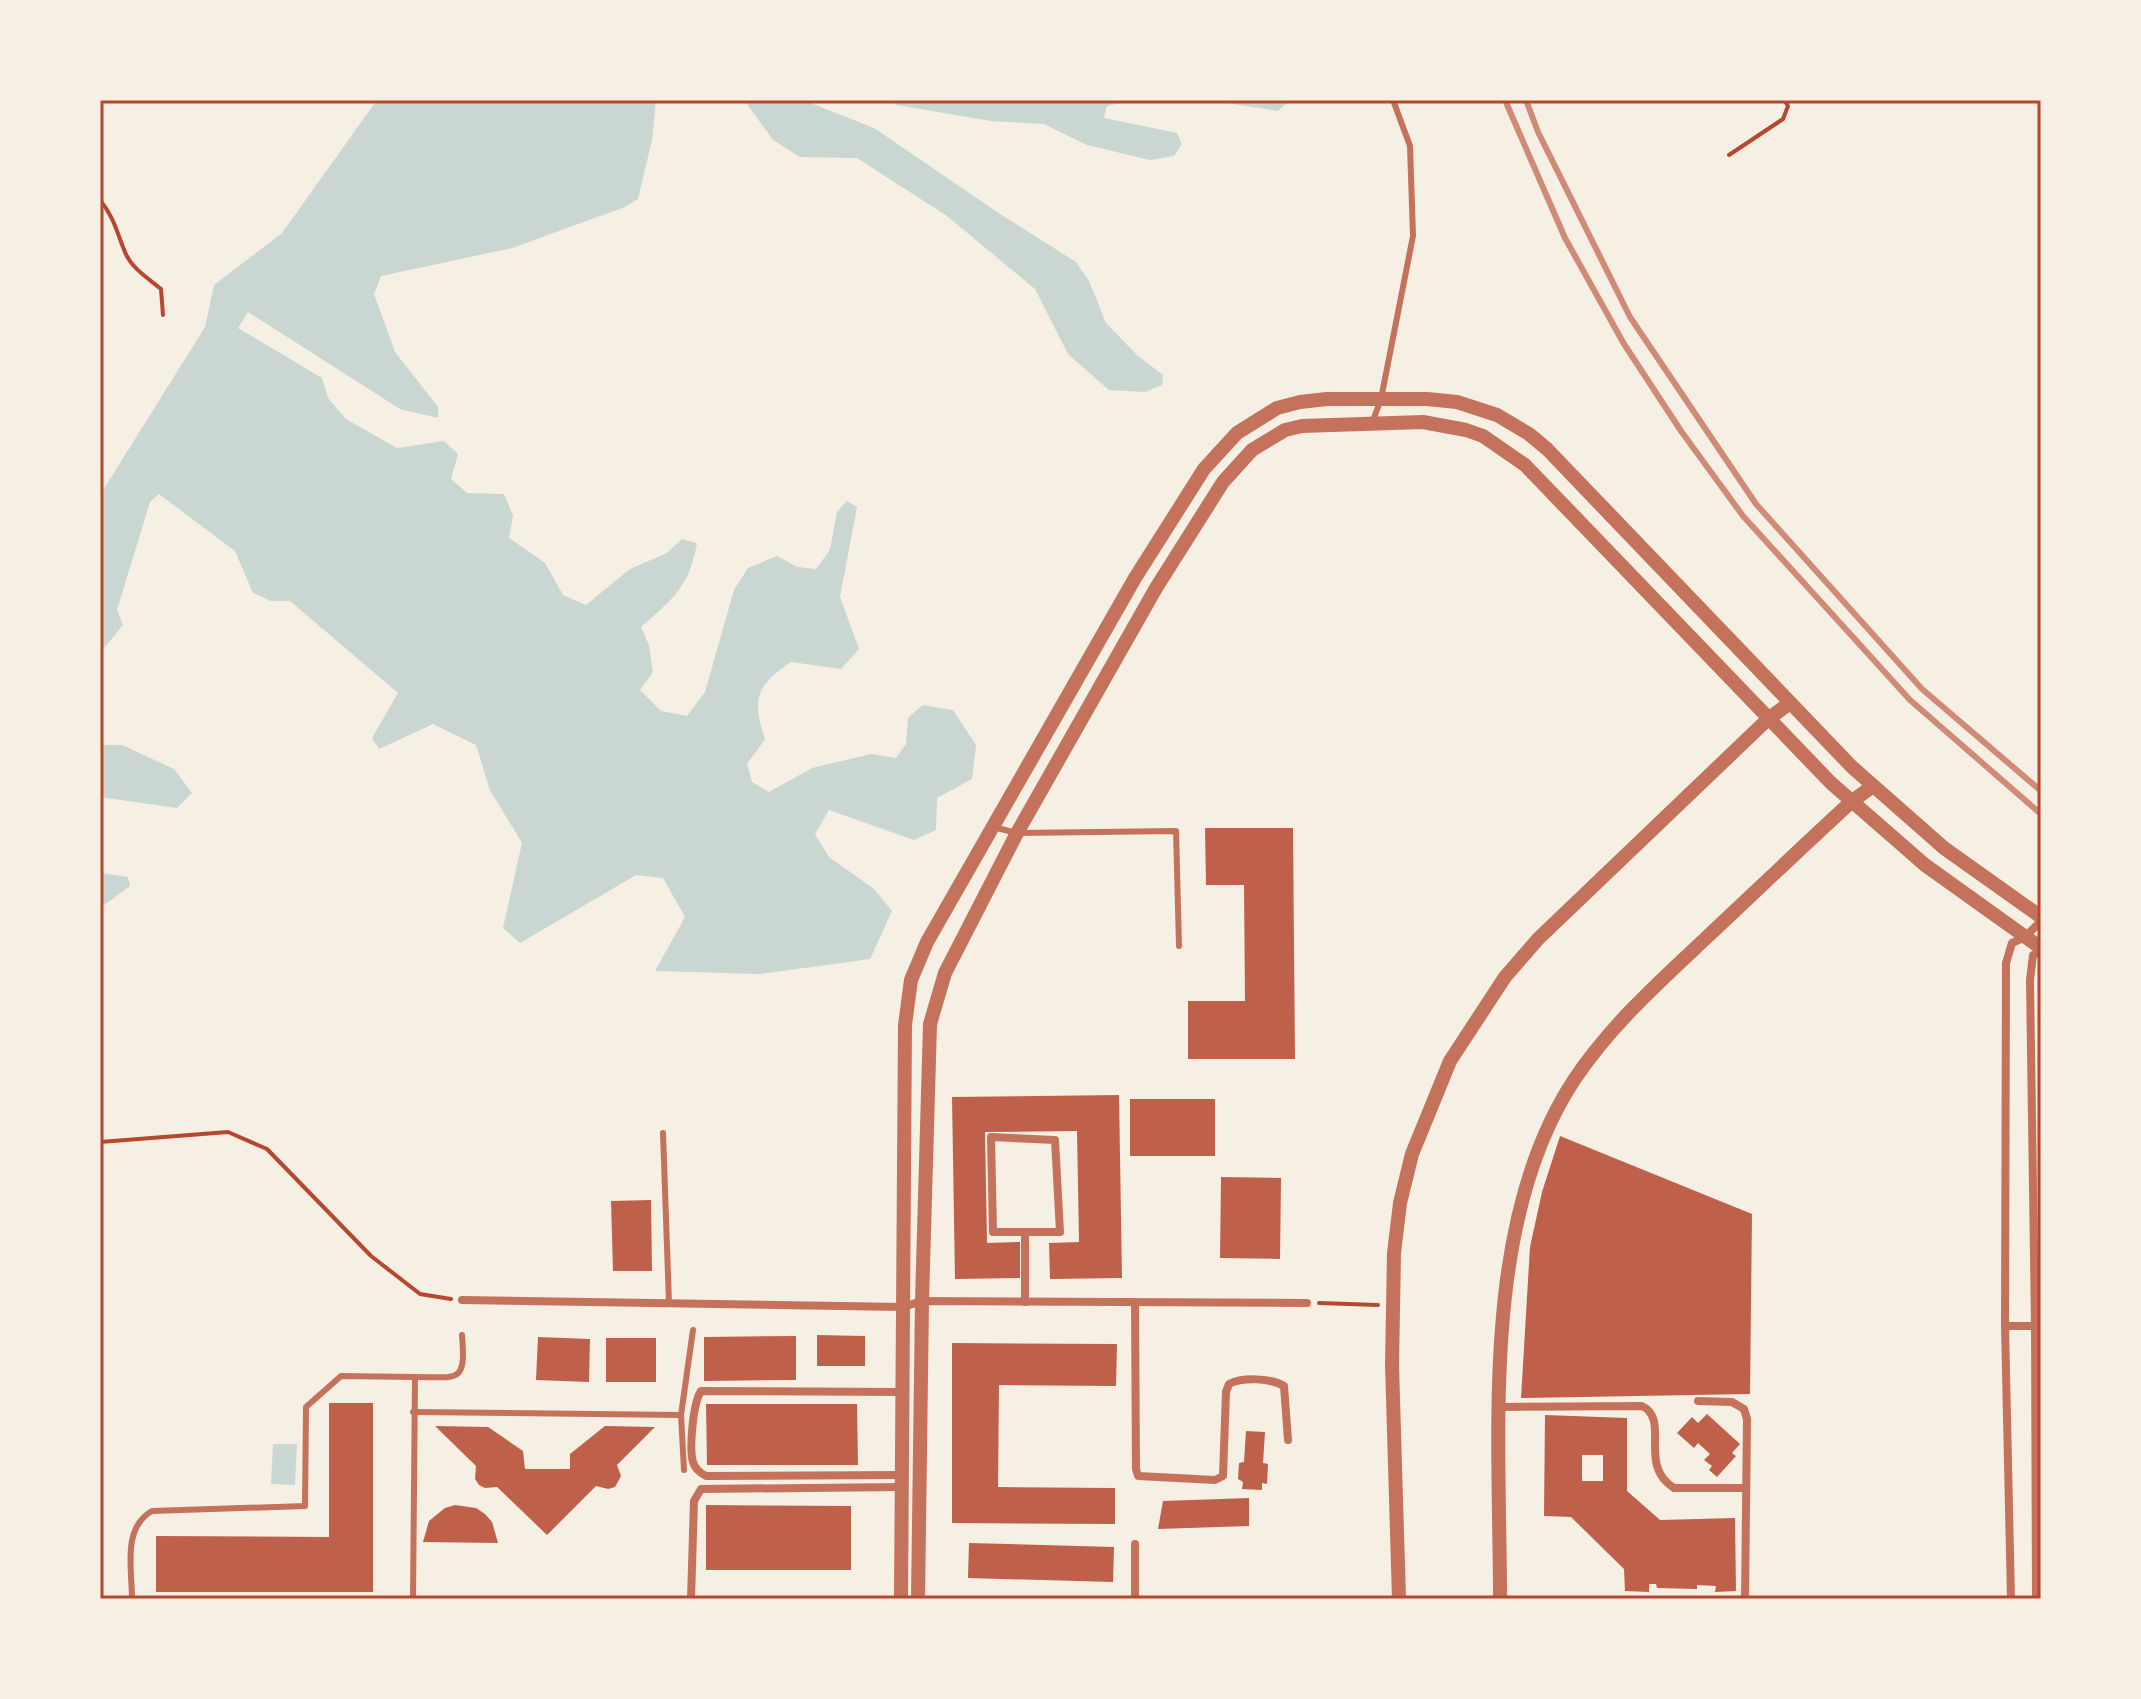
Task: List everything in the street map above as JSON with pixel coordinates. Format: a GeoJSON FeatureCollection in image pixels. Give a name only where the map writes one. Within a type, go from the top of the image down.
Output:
{"type":"FeatureCollection","features":[{"type":"Feature","properties":{"kind":"street"},"geometry":{"type":"LineString","coordinates":[[901,1599],[906,1003],[918,960],[1135,578],[1220,449],[1237,433],[1277,408],[1327,399],[1427,399],[1467,405],[1497,415],[1547,449],[1873,786],[1944,848],[2041,919],[2025,937],[2012,943],[2006,963],[2005,1326],[2011,1599]]}},
{"type":"Feature","properties":{"kind":"street"},"geometry":{"type":"LineString","coordinates":[[918,1599],[930,1024],[945,973],[1017,833],[1156,588],[1223,482],[1238,464],[1252,450],[1285,430],[1326,423],[1423,422],[1483,436],[1525,465],[1851,802],[1925,865],[2041,950],[2033,955],[2030,966],[2037,1206],[2036,1599]]}},
{"type":"Feature","properties":{"kind":"street"},"geometry":{"type":"LineString","coordinates":[[1399,1599],[1392,1305],[1394,1253],[1400,1203],[1412,1154],[1450,1061],[1505,977],[1538,939],[1768,719],[1790,703]]}},
{"type":"Feature","properties":{"kind":"street"},"geometry":{"type":"LineString","coordinates":[[1500,1599],[1500,1407],[1504,1315],[1515,1225],[1537,1151],[1573,1082],[1596,1050],[1656,984],[1851,802],[1873,786]]}},
{"type":"Feature","properties":{"kind":"street"},"geometry":{"type":"LineString","coordinates":[[991,1137],[1055,1140],[1060,1232],[1025,1232],[993,1232],[991,1137]]}},
{"type":"Feature","properties":{"kind":"street"},"geometry":{"type":"LineString","coordinates":[[1025,1232],[1025,1302]]}},
{"type":"Feature","properties":{"kind":"street"},"geometry":{"type":"LineString","coordinates":[[462,1300],[903,1307],[922,1301],[1307,1303]]}},
{"type":"Feature","properties":{"kind":"street"},"geometry":{"type":"LineString","coordinates":[[1135,1303],[1138,1476],[1215,1480],[1223,1476],[1226,1392],[1229,1384],[1236,1380],[1276,1381],[1284,1386],[1288,1440]]}},
{"type":"Feature","properties":{"kind":"street"},"geometry":{"type":"LineString","coordinates":[[2005,1326],[2038,1326]]}},
{"type":"Feature","properties":{"kind":"street"},"geometry":{"type":"LineString","coordinates":[[902,1392],[701,1391],[696,1399],[692,1442],[693,1464],[706,1476],[902,1481]]}},
{"type":"Feature","properties":{"kind":"street"},"geometry":{"type":"LineString","coordinates":[[1698,1401],[1732,1402],[1744,1409],[1747,1419],[1745,1599]]}},
{"type":"Feature","properties":{"kind":"street"},"geometry":{"type":"LineString","coordinates":[[1500,1407],[1642,1406],[1649,1409],[1654,1417],[1656,1468],[1666,1483],[1674,1488],[1746,1488]]}},
{"type":"Feature","properties":{"kind":"street"},"geometry":{"type":"LineString","coordinates":[[691,1599],[694,1501],[701,1489],[902,1481]]}},
{"type":"Feature","properties":{"kind":"street"},"geometry":{"type":"LineString","coordinates":[[1135,1544],[1135,1599]]}},
{"type":"Feature","properties":{"kind":"lane"},"geometry":{"type":"LineString","coordinates":[[1372,423],[1381,399],[1413,236],[1410,146],[1393,100]]}},
{"type":"Feature","properties":{"kind":"lane"},"geometry":{"type":"LineString","coordinates":[[993,827],[1017,833],[1176,831],[1179,946]]}},
{"type":"Feature","properties":{"kind":"lane"},"geometry":{"type":"LineString","coordinates":[[663,1133],[669,1303]]}},
{"type":"Feature","properties":{"kind":"lane"},"geometry":{"type":"LineString","coordinates":[[684,1470],[681,1415],[693,1330]]}},
{"type":"Feature","properties":{"kind":"lane"},"geometry":{"type":"LineString","coordinates":[[132,1599],[132,1533],[141,1517],[152,1511],[305,1506],[306,1407],[341,1376],[454,1377],[464,1365],[462,1335]]}},
{"type":"Feature","properties":{"kind":"lane"},"geometry":{"type":"LineString","coordinates":[[413,1599],[415,1377]]}},
{"type":"Feature","properties":{"kind":"lane"},"geometry":{"type":"LineString","coordinates":[[413,1412],[681,1415]]}},
{"type":"Feature","properties":{"kind":"path"},"geometry":{"type":"LineString","coordinates":[[1729,155],[1783,119],[1788,106],[1784,100]]}},
{"type":"Feature","properties":{"kind":"path"},"geometry":{"type":"LineString","coordinates":[[100,200],[119,231],[125,254],[136,269],[161,289],[163,315]]}},
{"type":"Feature","properties":{"kind":"path"},"geometry":{"type":"LineString","coordinates":[[100,1142],[228,1132],[267,1149],[371,1256],[420,1294],[462,1300]]}},
{"type":"Feature","properties":{"kind":"path"},"geometry":{"type":"LineString","coordinates":[[1307,1303],[1392,1305]]}},
{"type":"Feature","properties":{"kind":"shaded area"},"geometry":{"type":"Polygon","coordinates":[[[377,100],[656,100],[652,140],[638,199],[625,207],[512,248],[381,276],[374,294],[395,352],[438,407],[438,418],[400,409],[248,312],[238,328],[322,378],[328,398],[346,419],[397,448],[444,441],[458,454],[451,479],[467,493],[504,494],[513,516],[509,538],[545,563],[563,595],[586,605],[630,569],[667,553],[682,539],[697,543],[690,571],[678,591],[641,627],[649,645],[653,672],[640,690],[661,711],[687,716],[705,692],[734,590],[748,568],[777,556],[797,567],[816,569],[830,550],[837,512],[847,501],[857,507],[840,597],[859,649],[841,669],[791,662],[770,679],[758,703],[765,739],[747,764],[752,782],[769,792],[812,768],[871,754],[896,758],[906,744],[908,718],[923,705],[953,710],[976,745],[972,779],[937,798],[936,830],[914,840],[829,810],[815,834],[829,857],[874,889],[892,911],[870,959],[760,974],[655,971],[685,917],[663,878],[636,875],[520,943],[503,928],[522,843],[490,790],[476,745],[433,724],[379,749],[372,738],[398,693],[290,601],[271,601],[253,593],[235,551],[159,494],[150,502],[117,610],[123,625],[100,653],[100,495],[205,327],[214,285],[282,233],[377,100]]]}},
{"type":"Feature","properties":{"kind":"shaded area"},"geometry":{"type":"Polygon","coordinates":[[[744,100],[803,100],[874,128],[1076,262],[1089,281],[1106,323],[1138,356],[1163,375],[1162,385],[1145,392],[1109,390],[1068,354],[1035,289],[947,216],[857,158],[800,157],[773,140],[744,100]]]}},
{"type":"Feature","properties":{"kind":"shaded area"},"geometry":{"type":"Polygon","coordinates":[[[888,100],[1132,100],[1107,106],[1104,118],[1177,133],[1182,144],[1174,156],[1150,160],[1087,145],[1044,124],[991,121],[897,105],[888,100]]]}},
{"type":"Feature","properties":{"kind":"shaded area"},"geometry":{"type":"Polygon","coordinates":[[[1207,100],[1289,100],[1289,101],[1278,111],[1207,100]]]}},
{"type":"Feature","properties":{"kind":"shaded area"},"geometry":{"type":"Polygon","coordinates":[[[100,745],[122,745],[174,769],[192,793],[177,808],[100,797],[100,745]]]}},
{"type":"Feature","properties":{"kind":"shaded area"},"geometry":{"type":"Polygon","coordinates":[[[100,873],[128,877],[130,886],[100,908],[100,873]]]}},
{"type":"Feature","properties":{"kind":"shaded area"},"geometry":{"type":"Polygon","coordinates":[[[273,1444],[297,1444],[295,1485],[271,1484],[273,1444]]]}},
{"type":"Feature","properties":{"kind":"building"},"geometry":{"type":"Polygon","coordinates":[[[1205,828],[1293,828],[1295,1059],[1188,1059],[1188,1001],[1245,1001],[1244,885],[1206,885],[1205,828]]]}},
{"type":"Feature","properties":{"kind":"building"},"geometry":{"type":"Polygon","coordinates":[[[1119,1095],[1122,1278],[1050,1279],[1049,1243],[1079,1242],[1077,1131],[985,1132],[987,1243],[1020,1242],[1020,1278],[955,1279],[952,1097],[1119,1095]]]}},
{"type":"Feature","properties":{"kind":"building"},"geometry":{"type":"Polygon","coordinates":[[[1130,1099],[1215,1099],[1215,1156],[1130,1156],[1130,1099]]]}},
{"type":"Feature","properties":{"kind":"building"},"geometry":{"type":"Polygon","coordinates":[[[1560,1136],[1752,1214],[1750,1394],[1521,1398],[1530,1247],[1542,1192],[1560,1136]]]}},
{"type":"Feature","properties":{"kind":"building"},"geometry":{"type":"Polygon","coordinates":[[[1221,1177],[1281,1178],[1280,1259],[1220,1258],[1221,1177]]]}},
{"type":"Feature","properties":{"kind":"building"},"geometry":{"type":"Polygon","coordinates":[[[651,1200],[652,1271],[613,1271],[611,1201],[651,1200]]]}},
{"type":"Feature","properties":{"kind":"building"},"geometry":{"type":"Polygon","coordinates":[[[817,1335],[865,1336],[865,1366],[817,1366],[817,1335]]]}},
{"type":"Feature","properties":{"kind":"building"},"geometry":{"type":"Polygon","coordinates":[[[796,1336],[796,1380],[704,1381],[704,1337],[796,1336]]]}},
{"type":"Feature","properties":{"kind":"building"},"geometry":{"type":"Polygon","coordinates":[[[538,1337],[590,1339],[589,1382],[536,1380],[538,1337]]]}},
{"type":"Feature","properties":{"kind":"building"},"geometry":{"type":"Polygon","coordinates":[[[606,1338],[656,1338],[656,1382],[606,1382],[606,1338]]]}},
{"type":"Feature","properties":{"kind":"building"},"geometry":{"type":"Polygon","coordinates":[[[952,1343],[1117,1344],[1116,1386],[999,1385],[998,1487],[1115,1488],[1115,1524],[952,1523],[952,1343]]]}},
{"type":"Feature","properties":{"kind":"building"},"geometry":{"type":"Polygon","coordinates":[[[329,1403],[373,1403],[373,1592],[156,1592],[156,1536],[329,1537],[329,1403]]]}},
{"type":"Feature","properties":{"kind":"building"},"geometry":{"type":"Polygon","coordinates":[[[706,1404],[857,1404],[858,1465],[707,1465],[706,1404]]]}},
{"type":"Feature","properties":{"kind":"building"},"geometry":{"type":"Polygon","coordinates":[[[1707,1414],[1740,1444],[1732,1453],[1736,1456],[1717,1477],[1709,1470],[1712,1466],[1704,1460],[1710,1454],[1698,1443],[1694,1448],[1677,1433],[1692,1417],[1698,1423],[1707,1414]]]}},
{"type":"Feature","properties":{"kind":"building"},"geometry":{"type":"Polygon","coordinates":[[[1545,1415],[1627,1418],[1627,1491],[1660,1520],[1735,1518],[1736,1591],[1715,1592],[1716,1586],[1657,1588],[1656,1584],[1649,1584],[1649,1592],[1625,1591],[1624,1569],[1571,1517],[1544,1516],[1545,1415]],[[1582,1455],[1582,1481],[1603,1481],[1603,1455],[1582,1455]]]}},
{"type":"Feature","properties":{"kind":"building"},"geometry":{"type":"Polygon","coordinates":[[[435,1426],[488,1427],[523,1451],[525,1469],[570,1469],[570,1454],[605,1426],[655,1427],[617,1465],[621,1476],[615,1487],[596,1486],[547,1535],[497,1487],[479,1485],[475,1479],[476,1466],[435,1426]]]}},
{"type":"Feature","properties":{"kind":"building"},"geometry":{"type":"Polygon","coordinates":[[[1246,1431],[1265,1432],[1263,1463],[1268,1464],[1267,1484],[1262,1483],[1262,1490],[1242,1489],[1243,1482],[1238,1479],[1239,1463],[1244,1462],[1246,1431]]]}},
{"type":"Feature","properties":{"kind":"building"},"geometry":{"type":"Polygon","coordinates":[[[1249,1498],[1249,1526],[1158,1529],[1163,1501],[1249,1498]]]}},
{"type":"Feature","properties":{"kind":"building"},"geometry":{"type":"Polygon","coordinates":[[[455,1505],[476,1508],[485,1514],[492,1522],[498,1543],[423,1542],[429,1521],[445,1508],[455,1505]]]}},
{"type":"Feature","properties":{"kind":"building"},"geometry":{"type":"Polygon","coordinates":[[[706,1505],[851,1506],[851,1570],[706,1570],[706,1505]]]}},
{"type":"Feature","properties":{"kind":"building"},"geometry":{"type":"Polygon","coordinates":[[[969,1543],[1114,1547],[1113,1582],[968,1578],[969,1543]]]}},
{"type":"Feature","properties":{"kind":"railway"},"geometry":{"type":"LineString","coordinates":[[1505,100],[1565,238],[1624,344],[1681,431],[1743,516],[1910,700],[2041,814]]}},
{"type":"Feature","properties":{"kind":"railway"},"geometry":{"type":"LineString","coordinates":[[1526,100],[1538,132],[1630,317],[1756,504],[1922,689],[2041,791]]}}]}
